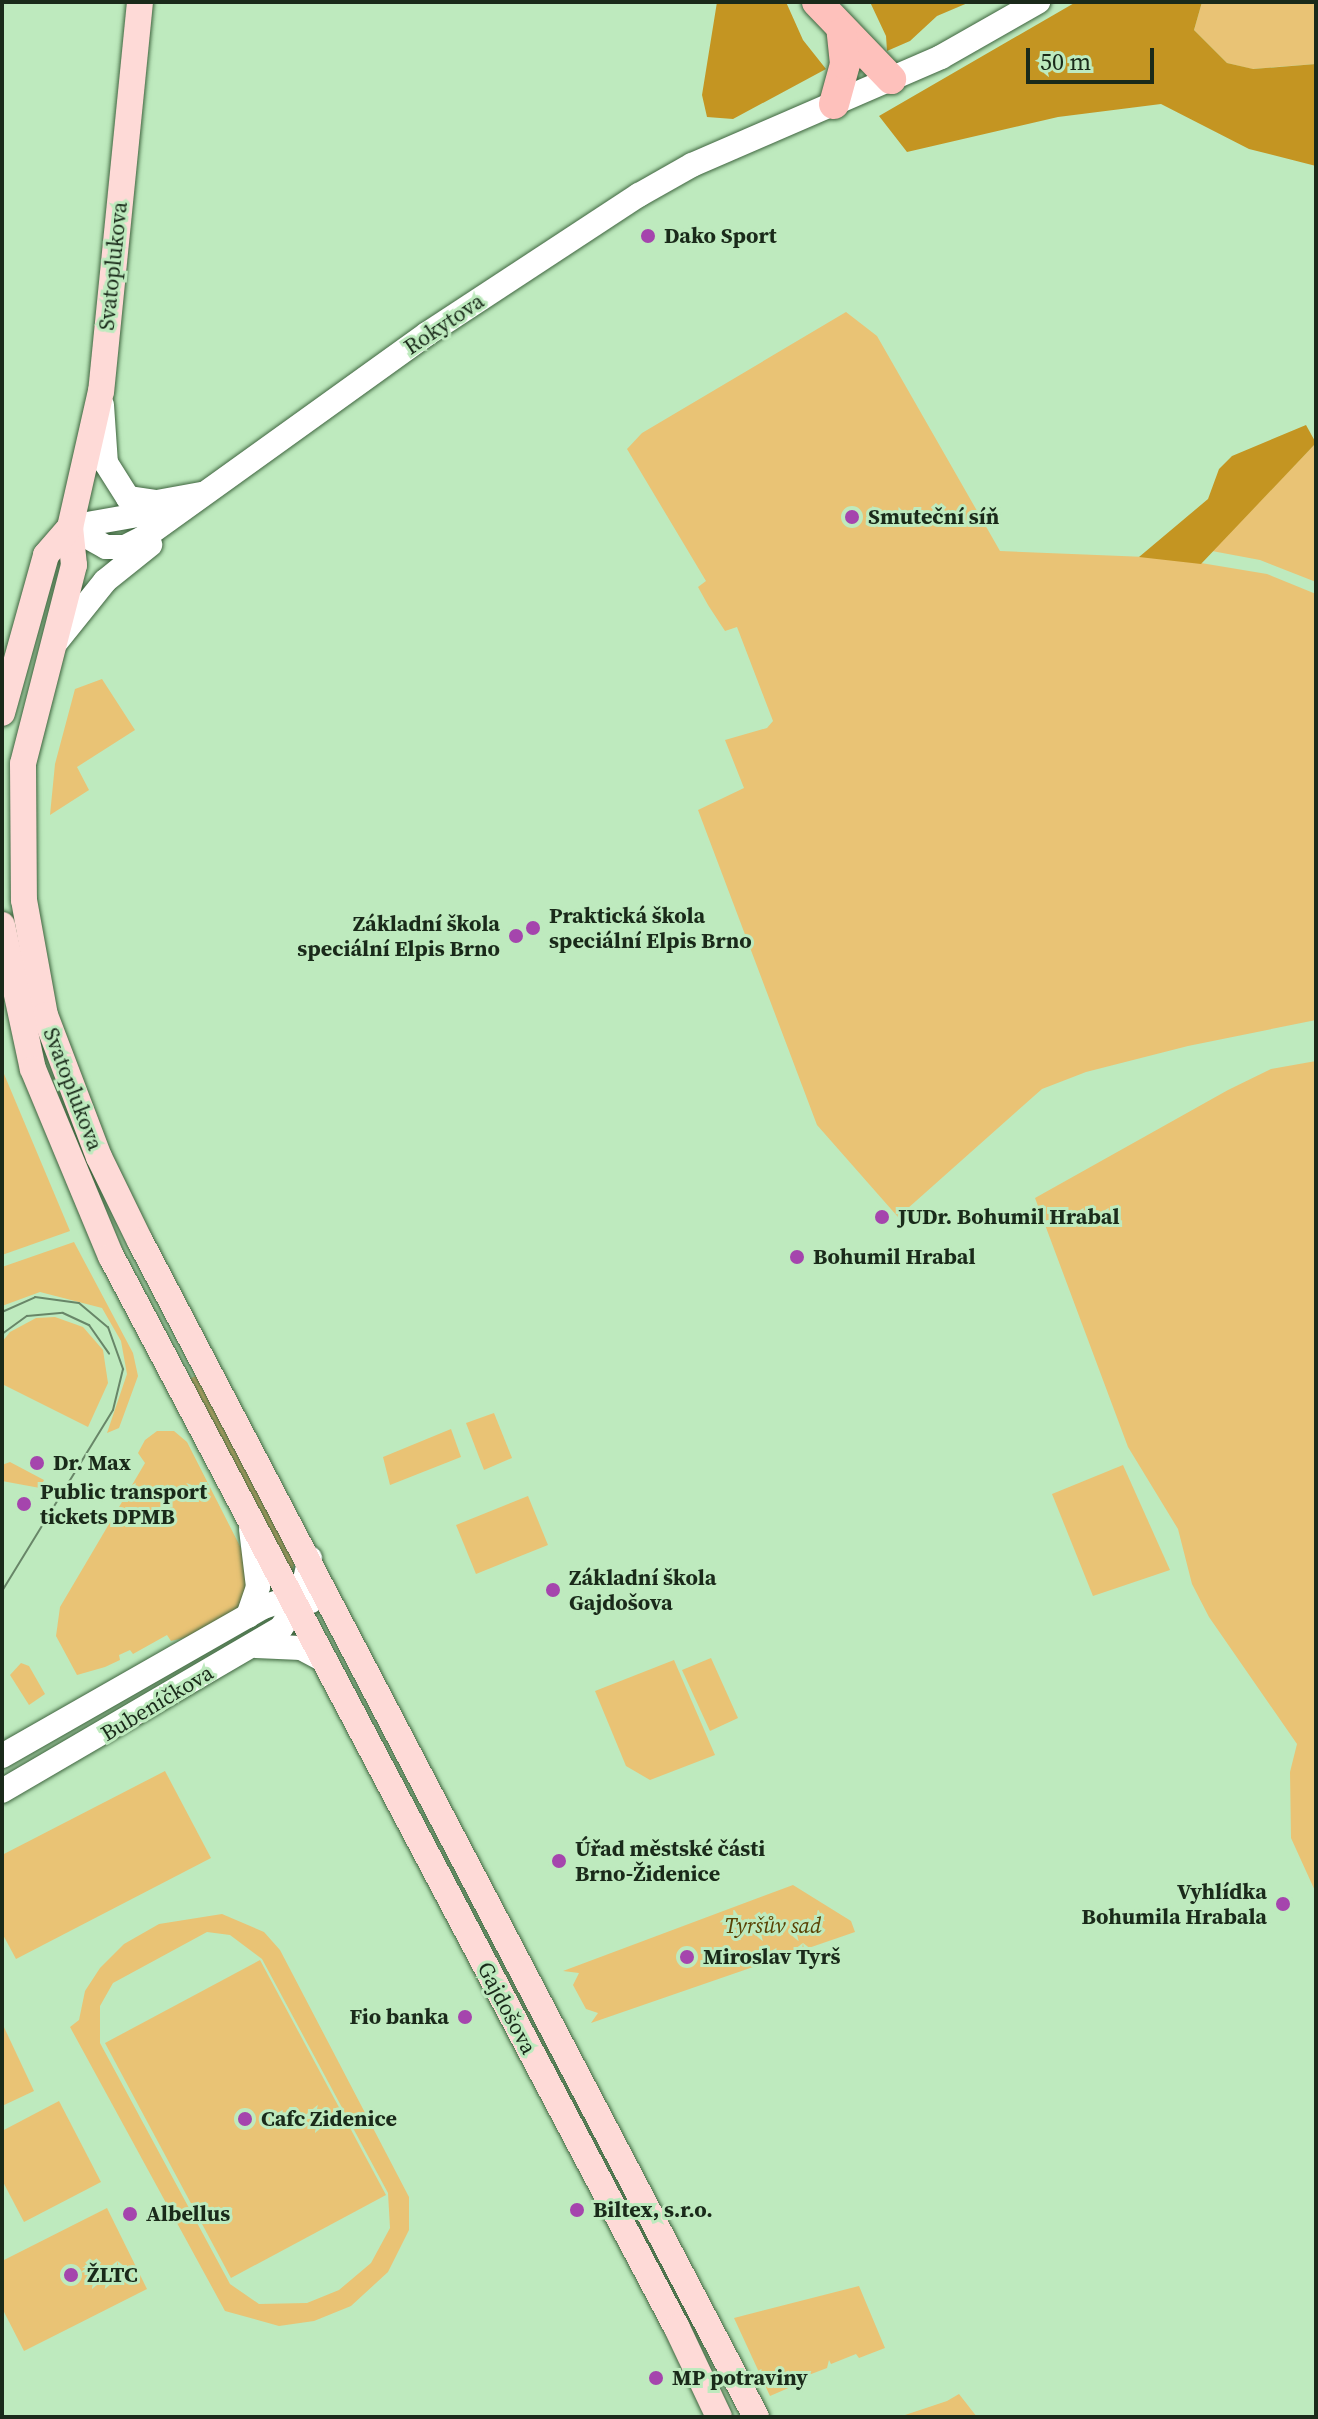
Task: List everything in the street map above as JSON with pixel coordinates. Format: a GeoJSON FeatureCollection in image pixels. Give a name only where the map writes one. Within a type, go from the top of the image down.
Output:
{"type":"FeatureCollection","features":[{"type":"Feature","properties":{"kind":"highway"},"geometry":{"type":"LineString","coordinates":[[817,2],[842,33],[891,79]]}},
{"type":"Feature","properties":{"kind":"highway"},"geometry":{"type":"LineString","coordinates":[[834,104],[845,64],[842,33]]}},
{"type":"Feature","properties":{"kind":"main road","name":"Svatoplukova"},"geometry":{"type":"LineString","coordinates":[[140,2],[101,391],[70,527],[74,565],[48,653],[23,764],[20,822],[24,900],[45,1015],[99,1157],[140,1241],[310,1558],[330,1604]]}},
{"type":"Feature","properties":{"kind":"main road","name":"Rokytova"},"geometry":{"type":"LineString","coordinates":[[204,494],[427,334],[594,223],[692,165],[993,31],[1038,2]]}},
{"type":"Feature","properties":{"kind":"main road"},"geometry":{"type":"LineString","coordinates":[[101,391],[106,463],[128,498],[157,502],[204,494]]}},
{"type":"Feature","properties":{"kind":"main road"},"geometry":{"type":"LineString","coordinates":[[70,527],[94,544],[125,547],[204,494]]}},
{"type":"Feature","properties":{"kind":"main road"},"geometry":{"type":"LineString","coordinates":[[48,653],[105,581],[195,512],[204,494]]}},
{"type":"Feature","properties":{"kind":"main road","name":"Svatoplukova"},"geometry":{"type":"LineString","coordinates":[[2,713],[46,555],[70,527]]}},
{"type":"Feature","properties":{"kind":"main road","name":"Svatoplukova"},"geometry":{"type":"LineString","coordinates":[[2,925],[20,1029],[72,1170],[248,1519],[297,1603]]}},
{"type":"Feature","properties":{"kind":"main road"},"geometry":{"type":"LineString","coordinates":[[248,1519],[258,1587],[248,1616]]}},
{"type":"Feature","properties":{"kind":"main road","name":"Bubeníčkova"},"geometry":{"type":"LineString","coordinates":[[2,1791],[256,1646],[281,1628],[297,1603],[310,1558]]}},
{"type":"Feature","properties":{"kind":"main road","name":"Bubeníčkova"},"geometry":{"type":"LineString","coordinates":[[2,1756],[248,1616],[297,1603],[330,1604]]}},
{"type":"Feature","properties":{"kind":"main road","name":"Gajdošova"},"geometry":{"type":"LineString","coordinates":[[297,1603],[322,1659],[662,2300],[719,2417]]}},
{"type":"Feature","properties":{"kind":"main road","name":"Gajdošova"},"geometry":{"type":"LineString","coordinates":[[330,1604],[756,2417]]}},
{"type":"Feature","properties":{"kind":"main road"},"geometry":{"type":"LineString","coordinates":[[256,1646],[301,1648],[322,1659]]}},
{"type":"Feature","properties":{"kind":"green space"},"geometry":{"type":"Polygon","coordinates":[[[1202,2],[1316,2],[1316,64],[1252,69],[1227,63],[1194,30],[1202,2]]]}},
{"type":"Feature","properties":{"kind":"green space"},"geometry":{"type":"Polygon","coordinates":[[[846,312],[877,336],[1000,551],[1171,558],[1267,574],[1316,594],[1316,1020],[1188,1046],[1086,1072],[1042,1089],[898,1217],[817,1125],[698,810],[744,788],[725,740],[767,728],[773,721],[737,627],[725,631],[708,605],[698,587],[706,581],[627,449],[642,433],[846,312]]]}},
{"type":"Feature","properties":{"kind":"green space"},"geometry":{"type":"Polygon","coordinates":[[[1316,443],[1316,582],[1260,560],[1212,551],[1316,443]]]}},
{"type":"Feature","properties":{"kind":"green space"},"geometry":{"type":"Polygon","coordinates":[[[102,679],[135,730],[77,767],[89,790],[50,815],[55,764],[75,689],[102,679]]]}},
{"type":"Feature","properties":{"kind":"green space"},"geometry":{"type":"Polygon","coordinates":[[[1316,1061],[1316,1893],[1291,1838],[1290,1772],[1297,1744],[1209,1617],[1192,1584],[1178,1529],[1128,1447],[1035,1198],[1271,1069],[1316,1061]]]}},
{"type":"Feature","properties":{"kind":"green space"},"geometry":{"type":"Polygon","coordinates":[[[4,1074],[70,1231],[2,1255],[2,1210],[4,1074]]]}},
{"type":"Feature","properties":{"kind":"green space"},"geometry":{"type":"Polygon","coordinates":[[[74,1242],[133,1353],[138,1376],[119,1428],[107,1433],[127,1374],[121,1341],[102,1308],[40,1292],[2,1306],[2,1267],[74,1242]]]}},
{"type":"Feature","properties":{"kind":"green space"},"geometry":{"type":"Polygon","coordinates":[[[55,1317],[83,1327],[103,1350],[108,1383],[88,1427],[2,1384],[2,1342],[10,1332],[36,1318],[55,1317]]]}},
{"type":"Feature","properties":{"kind":"green space"},"geometry":{"type":"Polygon","coordinates":[[[196,1376],[295,1561],[290,1577],[189,1379],[196,1376]]]}},
{"type":"Feature","properties":{"kind":"green space"},"geometry":{"type":"Polygon","coordinates":[[[494,1413],[512,1458],[484,1470],[466,1423],[494,1413]]]}},
{"type":"Feature","properties":{"kind":"green space"},"geometry":{"type":"Polygon","coordinates":[[[451,1429],[461,1457],[390,1485],[383,1457],[451,1429]]]}},
{"type":"Feature","properties":{"kind":"green space"},"geometry":{"type":"Polygon","coordinates":[[[157,1431],[174,1431],[187,1442],[247,1560],[249,1584],[239,1608],[196,1635],[171,1641],[167,1635],[133,1654],[130,1650],[119,1655],[120,1660],[105,1667],[77,1675],[56,1636],[60,1607],[145,1463],[138,1453],[145,1440],[157,1431]]]}},
{"type":"Feature","properties":{"kind":"green space"},"geometry":{"type":"Polygon","coordinates":[[[10,1462],[44,1480],[40,1488],[2,1481],[2,1465],[10,1462]]]}},
{"type":"Feature","properties":{"kind":"green space"},"geometry":{"type":"Polygon","coordinates":[[[1123,1465],[1170,1570],[1093,1596],[1052,1494],[1123,1465]]]}},
{"type":"Feature","properties":{"kind":"green space"},"geometry":{"type":"Polygon","coordinates":[[[528,1496],[548,1545],[476,1574],[456,1525],[528,1496]]]}},
{"type":"Feature","properties":{"kind":"green space"},"geometry":{"type":"Polygon","coordinates":[[[711,1658],[738,1718],[710,1731],[682,1670],[711,1658]]]}},
{"type":"Feature","properties":{"kind":"green space"},"geometry":{"type":"Polygon","coordinates":[[[674,1660],[715,1755],[650,1780],[626,1766],[595,1691],[674,1660]]]}},
{"type":"Feature","properties":{"kind":"green space"},"geometry":{"type":"Polygon","coordinates":[[[21,1663],[29,1666],[45,1694],[29,1705],[10,1675],[21,1663]]]}},
{"type":"Feature","properties":{"kind":"green space"},"geometry":{"type":"Polygon","coordinates":[[[165,1771],[211,1858],[16,1959],[2,1933],[2,1855],[165,1771]]]}},
{"type":"Feature","properties":{"kind":"green space","name":"Tyršův sad"},"geometry":{"type":"Polygon","coordinates":[[[793,1885],[851,1921],[855,1932],[591,2023],[598,2013],[586,2009],[573,1985],[579,1973],[563,1971],[793,1885]]]}},
{"type":"Feature","properties":{"kind":"green space"},"geometry":{"type":"Polygon","coordinates":[[[222,1914],[264,1932],[280,1950],[409,2197],[409,2230],[388,2272],[351,2306],[314,2321],[279,2326],[225,2311],[70,2027],[79,2020],[85,1991],[100,1968],[124,1944],[159,1924],[222,1914]],[[207,1932],[113,1983],[100,2006],[100,2043],[230,2284],[259,2304],[307,2303],[339,2290],[371,2263],[390,2228],[388,2193],[262,1959],[230,1935],[207,1932]]]}},
{"type":"Feature","properties":{"kind":"green space","name":"Cafc Zidenice"},"geometry":{"type":"Polygon","coordinates":[[[260,1960],[386,2195],[231,2278],[105,2043],[260,1960]]]}},
{"type":"Feature","properties":{"kind":"green space"},"geometry":{"type":"Polygon","coordinates":[[[2,2023],[34,2091],[2,2106],[2,2023]]]}},
{"type":"Feature","properties":{"kind":"green space"},"geometry":{"type":"Polygon","coordinates":[[[59,2101],[101,2182],[24,2222],[2,2180],[2,2131],[59,2101]]]}},
{"type":"Feature","properties":{"kind":"green space","name":"ŽLTC"},"geometry":{"type":"Polygon","coordinates":[[[107,2208],[147,2289],[24,2351],[2,2308],[2,2261],[107,2208]]]}},
{"type":"Feature","properties":{"kind":"green space"},"geometry":{"type":"Polygon","coordinates":[[[859,2286],[885,2348],[859,2358],[856,2354],[831,2364],[829,2360],[827,2368],[770,2396],[734,2318],[859,2286]]]}},
{"type":"Feature","properties":{"kind":"green space"},"geometry":{"type":"Polygon","coordinates":[[[959,2394],[977,2417],[899,2417],[947,2401],[959,2394]]]}},
{"type":"Feature","properties":{"kind":"shaded area"},"geometry":{"type":"Polygon","coordinates":[[[717,2],[786,2],[803,40],[826,69],[733,119],[707,117],[702,95],[717,2]]]}},
{"type":"Feature","properties":{"kind":"shaded area"},"geometry":{"type":"Polygon","coordinates":[[[870,2],[970,2],[937,16],[910,41],[887,51],[886,36],[870,2]]]}},
{"type":"Feature","properties":{"kind":"shaded area"},"geometry":{"type":"Polygon","coordinates":[[[1076,2],[1202,2],[1194,30],[1227,63],[1253,69],[1316,64],[1316,166],[1249,149],[1161,104],[1058,117],[907,152],[879,116],[1076,2]]]}},
{"type":"Feature","properties":{"kind":"shaded area"},"geometry":{"type":"Polygon","coordinates":[[[1306,425],[1316,443],[1201,564],[1139,557],[1208,499],[1219,469],[1232,456],[1306,425]]]}},
{"type":"Feature","properties":{"kind":"tram line"},"geometry":{"type":"LineString","coordinates":[[2,1312],[35,1297],[79,1303],[108,1327],[123,1369],[113,1410],[2,1591]]}},
{"type":"Feature","properties":{"kind":"tram line"},"geometry":{"type":"LineString","coordinates":[[2,1334],[27,1316],[63,1313],[89,1325],[109,1354]]}},
{"type":"Feature","properties":{"kind":"place","name":"Dako Sport"},"geometry":{"type":"Point","coordinates":[648,236]}},
{"type":"Feature","properties":{"kind":"place","name":"Smuteční síň"},"geometry":{"type":"Point","coordinates":[852,517]}},
{"type":"Feature","properties":{"kind":"place","name":"Praktická škola speciální Elpis Brno"},"geometry":{"type":"Point","coordinates":[533,928]}},
{"type":"Feature","properties":{"kind":"place","name":"Základní škola speciální Elpis Brno"},"geometry":{"type":"Point","coordinates":[516,936]}},
{"type":"Feature","properties":{"kind":"place","name":"JUDr. Bohumil Hrabal"},"geometry":{"type":"Point","coordinates":[882,1217]}},
{"type":"Feature","properties":{"kind":"place","name":"Bohumil Hrabal"},"geometry":{"type":"Point","coordinates":[797,1257]}},
{"type":"Feature","properties":{"kind":"place","name":"Dr. Max"},"geometry":{"type":"Point","coordinates":[37,1463]}},
{"type":"Feature","properties":{"kind":"place","name":"Public transport tickets DPMB"},"geometry":{"type":"Point","coordinates":[24,1504]}},
{"type":"Feature","properties":{"kind":"place","name":"Základní škola Gajdošova"},"geometry":{"type":"Point","coordinates":[553,1590]}},
{"type":"Feature","properties":{"kind":"place","name":"Úřad městské části Brno-Židenice"},"geometry":{"type":"Point","coordinates":[559,1861]}},
{"type":"Feature","properties":{"kind":"place","name":"Vyhlídka Bohumila Hrabala"},"geometry":{"type":"Point","coordinates":[1283,1904]}},
{"type":"Feature","properties":{"kind":"place","name":"Miroslav Tyrš"},"geometry":{"type":"Point","coordinates":[687,1957]}},
{"type":"Feature","properties":{"kind":"place","name":"Fio banka"},"geometry":{"type":"Point","coordinates":[465,2017]}},
{"type":"Feature","properties":{"kind":"place","name":"Cafc Zidenice"},"geometry":{"type":"Point","coordinates":[245,2119]}},
{"type":"Feature","properties":{"kind":"place","name":"Biltex, s.r.o."},"geometry":{"type":"Point","coordinates":[577,2210]}},
{"type":"Feature","properties":{"kind":"place","name":"Albellus"},"geometry":{"type":"Point","coordinates":[130,2214]}},
{"type":"Feature","properties":{"kind":"place","name":"ŽLTC"},"geometry":{"type":"Point","coordinates":[71,2275]}},
{"type":"Feature","properties":{"kind":"place","name":"MP potraviny"},"geometry":{"type":"Point","coordinates":[656,2378]}}]}
